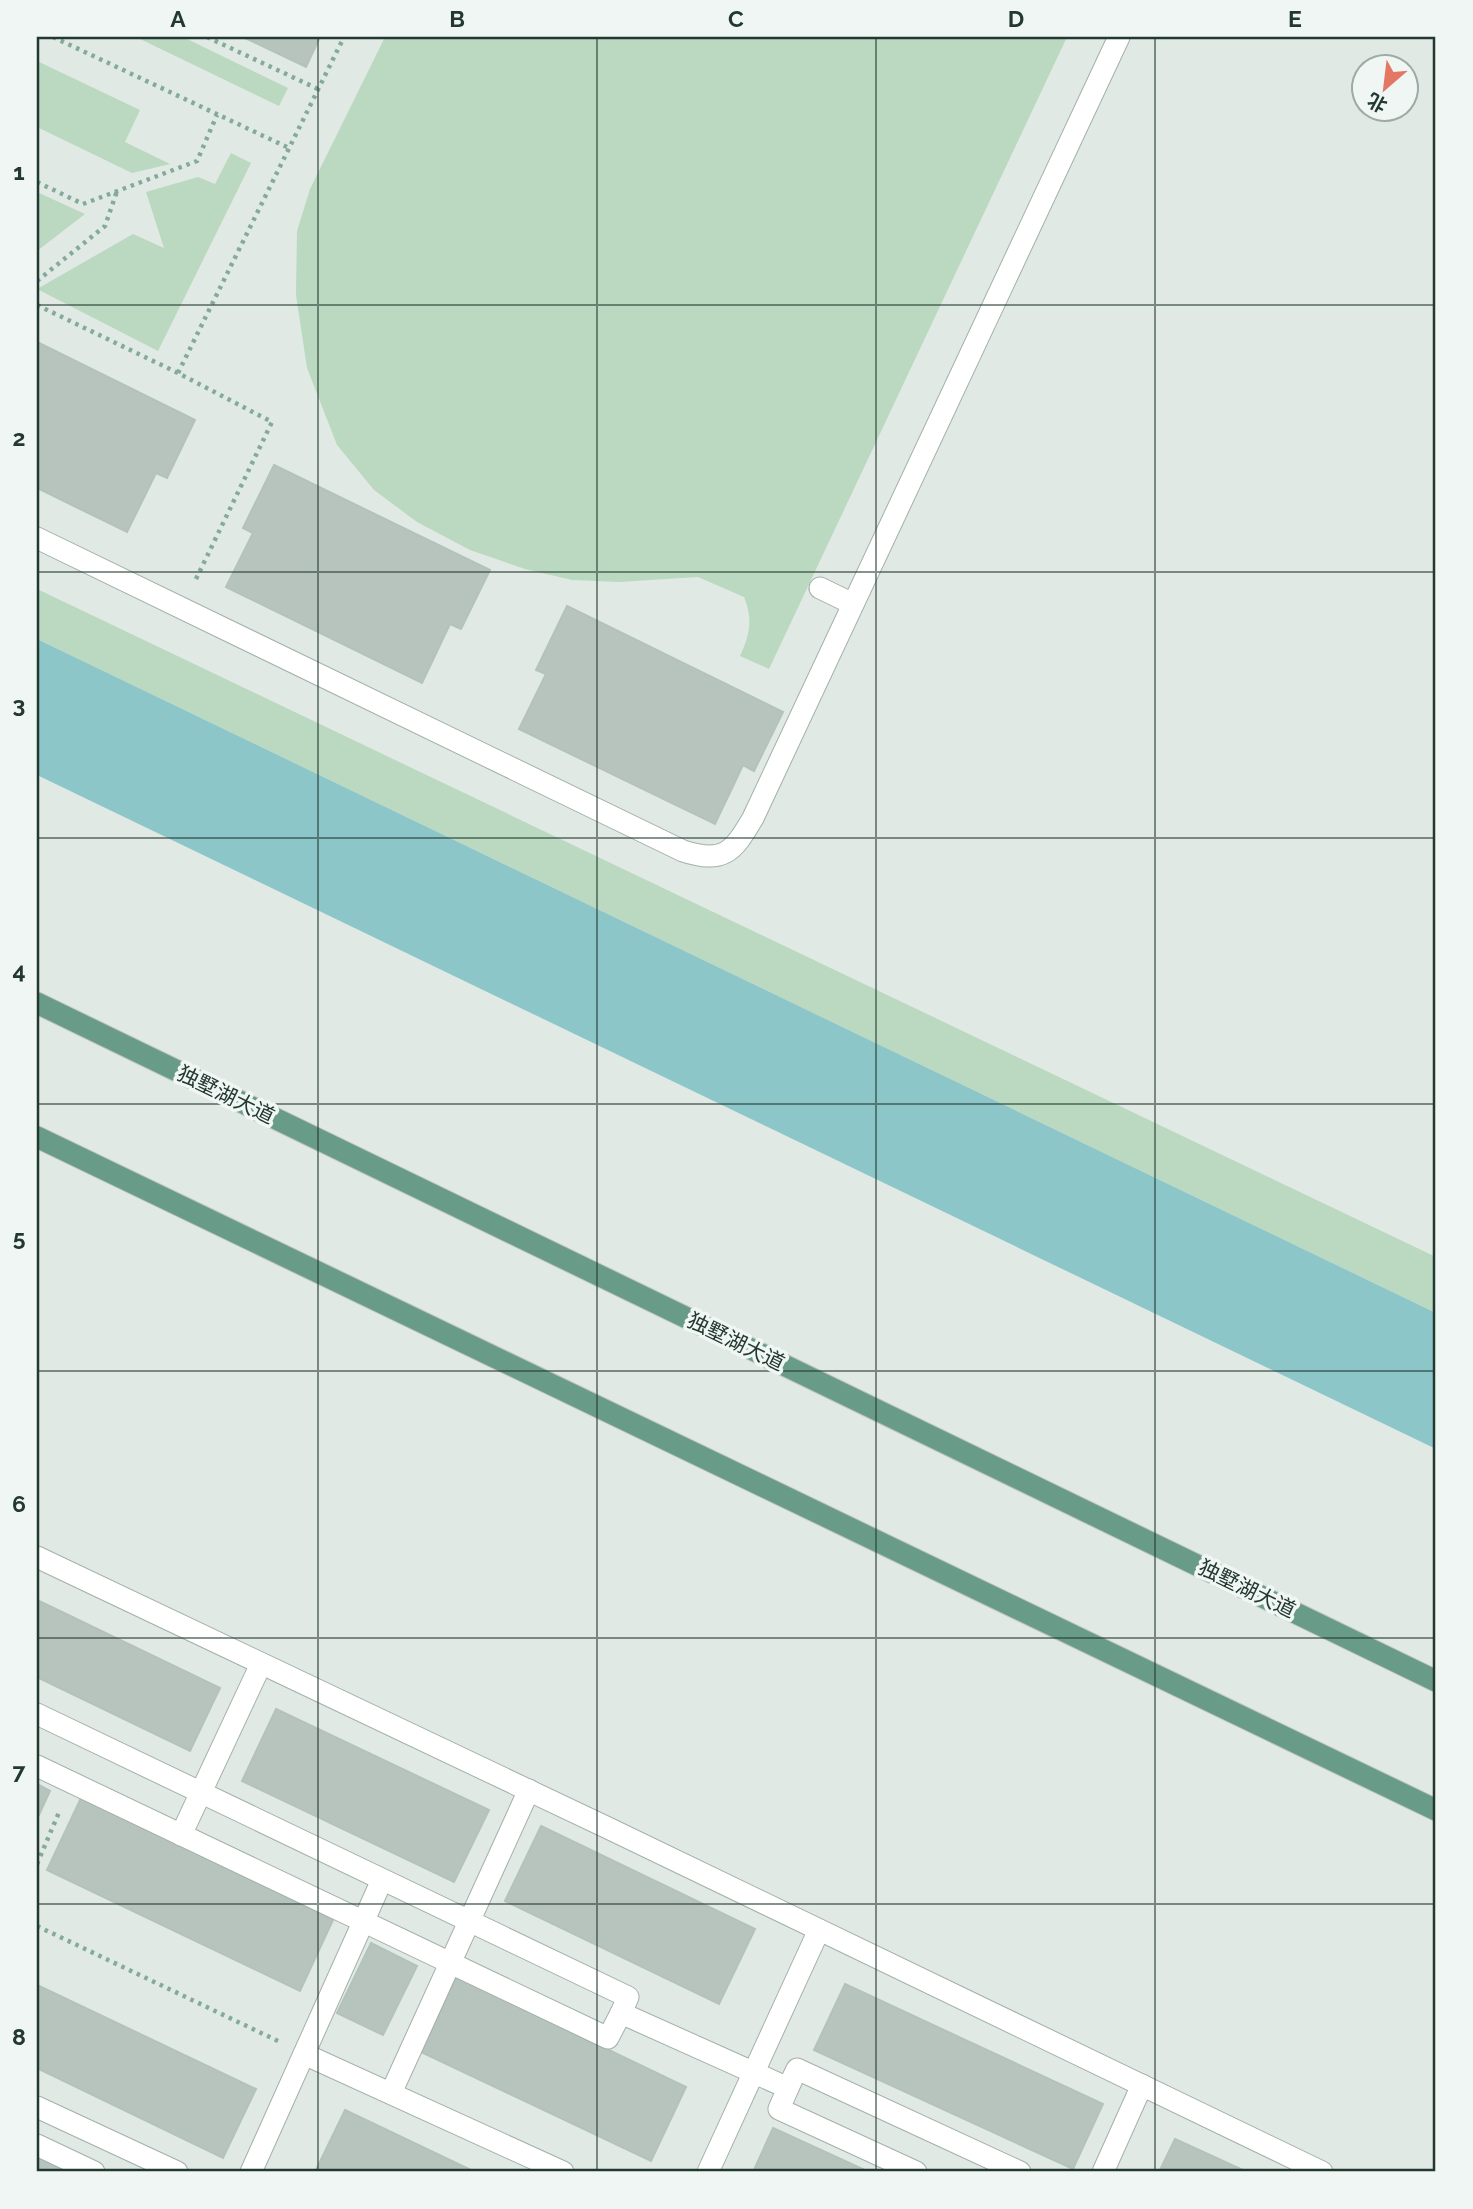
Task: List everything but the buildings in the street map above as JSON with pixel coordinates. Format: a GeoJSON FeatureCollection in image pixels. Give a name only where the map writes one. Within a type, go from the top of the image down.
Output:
{"type":"FeatureCollection","features":[{"type":"Feature","properties":{"kind":"main road","name":"独墅湖大道"},"geometry":{"type":"LineString","coordinates":[[37,1003],[1436,1681]]}},
{"type":"Feature","properties":{"kind":"main road"},"geometry":{"type":"LineString","coordinates":[[37,1137],[1436,1810]]}},
{"type":"Feature","properties":{"kind":"street"},"geometry":{"type":"LineString","coordinates":[[37,538],[683,851],[706,859],[724,855],[736,844],[753,818],[1119,37]]}},
{"type":"Feature","properties":{"kind":"street"},"geometry":{"type":"LineString","coordinates":[[820,588],[853,604]]}},
{"type":"Feature","properties":{"kind":"street"},"geometry":{"type":"LineString","coordinates":[[37,1557],[529,1790],[1322,2172]]}},
{"type":"Feature","properties":{"kind":"street"},"geometry":{"type":"LineString","coordinates":[[181,1835],[261,1664]]}},
{"type":"Feature","properties":{"kind":"street"},"geometry":{"type":"LineString","coordinates":[[37,1714],[628,1997],[608,2038],[37,1766]]}},
{"type":"Feature","properties":{"kind":"street"},"geometry":{"type":"LineString","coordinates":[[391,2093],[529,1790]]}},
{"type":"Feature","properties":{"kind":"street"},"geometry":{"type":"LineString","coordinates":[[251,2172],[382,1880]]}},
{"type":"Feature","properties":{"kind":"street"},"geometry":{"type":"LineString","coordinates":[[708,2172],[752,2071],[819,1930]]}},
{"type":"Feature","properties":{"kind":"street"},"geometry":{"type":"LineString","coordinates":[[621,2013],[788,2088]]}},
{"type":"Feature","properties":{"kind":"street"},"geometry":{"type":"LineString","coordinates":[[304,2054],[563,2172]]}},
{"type":"Feature","properties":{"kind":"street"},"geometry":{"type":"LineString","coordinates":[[916,2172],[779,2109],[797,2068],[1020,2172]]}},
{"type":"Feature","properties":{"kind":"street"},"geometry":{"type":"LineString","coordinates":[[1103,2172],[1142,2085]]}},
{"type":"Feature","properties":{"kind":"street"},"geometry":{"type":"LineString","coordinates":[[37,2108],[177,2172]]}},
{"type":"Feature","properties":{"kind":"street"},"geometry":{"type":"LineString","coordinates":[[37,2145],[94,2172]]}},
{"type":"Feature","properties":{"kind":"path"},"geometry":{"type":"LineString","coordinates":[[53,37],[289,148]]}},
{"type":"Feature","properties":{"kind":"path"},"geometry":{"type":"LineString","coordinates":[[208,37],[318,89]]}},
{"type":"Feature","properties":{"kind":"path"},"geometry":{"type":"LineString","coordinates":[[178,373],[344,37]]}},
{"type":"Feature","properties":{"kind":"path"},"geometry":{"type":"LineString","coordinates":[[37,182],[83,204],[197,161],[217,115]]}},
{"type":"Feature","properties":{"kind":"path"},"geometry":{"type":"LineString","coordinates":[[37,281],[105,226],[117,191]]}},
{"type":"Feature","properties":{"kind":"path"},"geometry":{"type":"LineString","coordinates":[[37,305],[272,422],[182,608]]}},
{"type":"Feature","properties":{"kind":"path"},"geometry":{"type":"LineString","coordinates":[[37,1864],[72,1783]]}},
{"type":"Feature","properties":{"kind":"path"},"geometry":{"type":"LineString","coordinates":[[37,1926],[304,2054]]}},
{"type":"Feature","properties":{"kind":"green space"},"geometry":{"type":"Polygon","coordinates":[[[136,37],[183,37],[288,88],[279,106],[136,37]]]}},
{"type":"Feature","properties":{"kind":"green space"},"geometry":{"type":"Polygon","coordinates":[[[385,37],[1067,37],[769,669],[740,656],[749,627],[749,612],[744,597],[698,577],[619,582],[572,580],[525,569],[470,550],[417,522],[374,490],[337,445],[307,368],[296,295],[297,231],[310,189],[385,37]]]}},
{"type":"Feature","properties":{"kind":"green space"},"geometry":{"type":"Polygon","coordinates":[[[37,61],[140,110],[125,142],[170,164],[132,173],[37,127],[37,61]]]}},
{"type":"Feature","properties":{"kind":"green space"},"geometry":{"type":"Polygon","coordinates":[[[231,153],[251,163],[158,351],[37,289],[133,234],[164,248],[146,192],[198,177],[215,184],[231,153]]]}},
{"type":"Feature","properties":{"kind":"green space"},"geometry":{"type":"Polygon","coordinates":[[[37,192],[85,214],[37,251],[37,192]]]}},
{"type":"Feature","properties":{"kind":"green space"},"geometry":{"type":"Polygon","coordinates":[[[37,589],[1436,1257],[1436,1313],[37,639],[37,589]]]}},
{"type":"Feature","properties":{"kind":"water"},"geometry":{"type":"Polygon","coordinates":[[[37,639],[1436,1313],[1436,1449],[37,775],[37,639]]]}}]}
